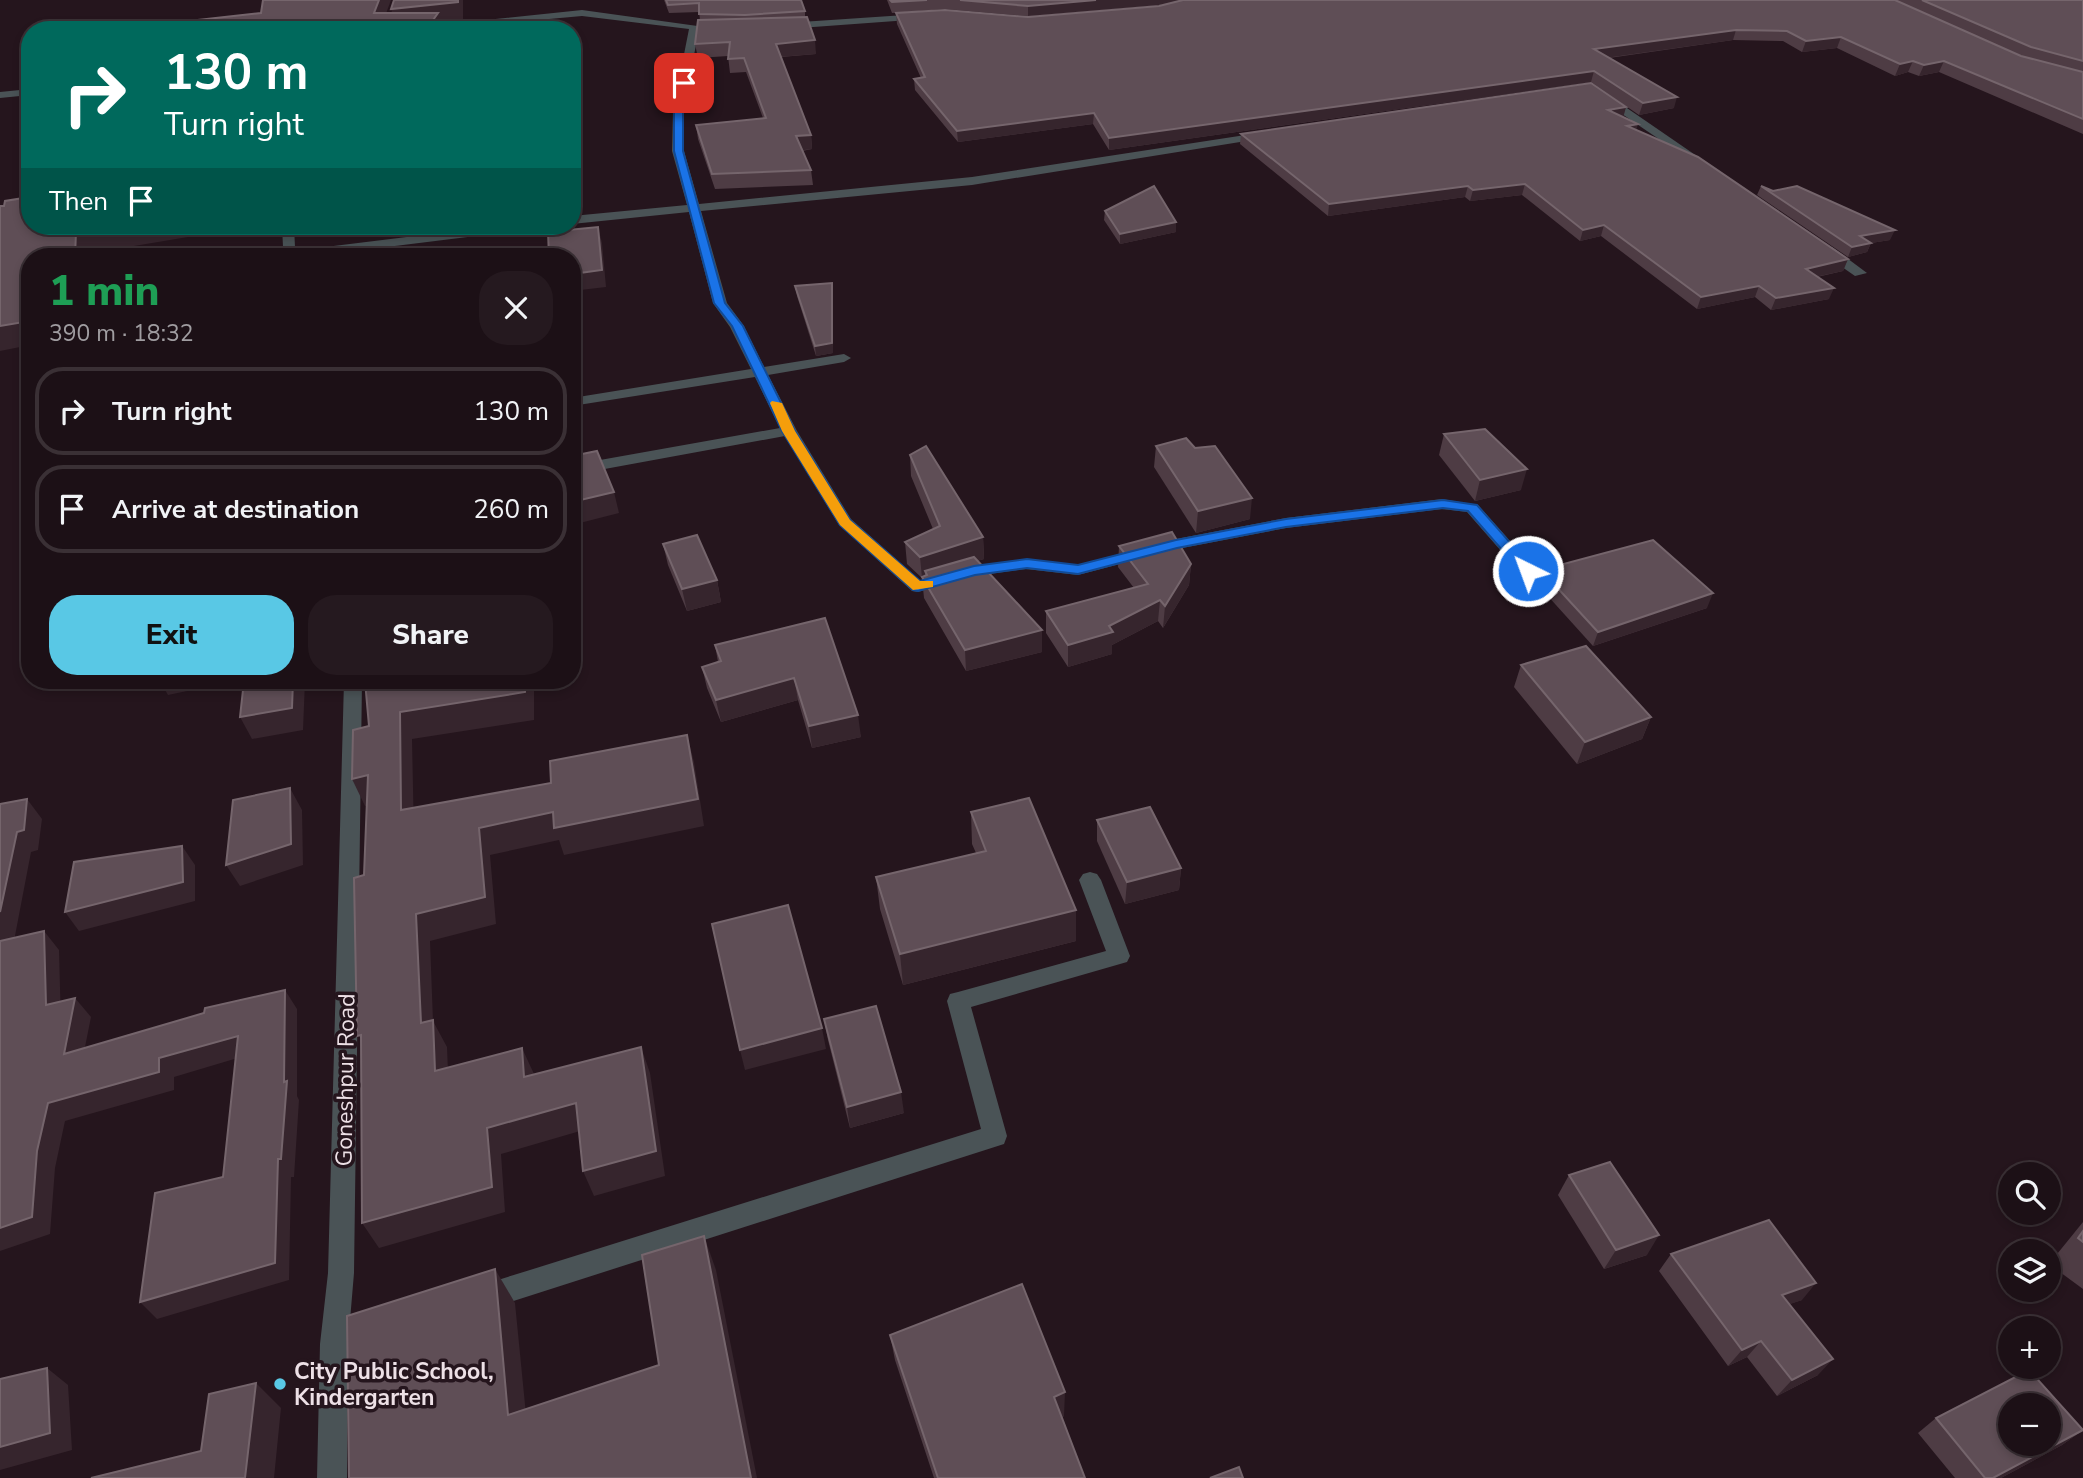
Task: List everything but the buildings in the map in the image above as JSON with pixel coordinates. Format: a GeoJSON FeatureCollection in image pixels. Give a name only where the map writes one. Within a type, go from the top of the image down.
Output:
{"type":"FeatureCollection","features":[{"type":"Feature","properties":{"kind":"street"},"geometry":{"type":"LineString","coordinates":[[464,21],[582,13],[720,29]]}},
{"type":"Feature","properties":{"kind":"street"},"geometry":{"type":"LineString","coordinates":[[772,27],[932,16]]}},
{"type":"Feature","properties":{"kind":"street"},"geometry":{"type":"LineString","coordinates":[[694,28],[678,110],[678,138],[685,177],[720,303],[737,326],[789,431],[845,522],[918,587],[974,571],[1027,564],[1078,570],[1176,544],[1286,523],[1443,504],[1472,508],[1528,571]]}},
{"type":"Feature","properties":{"kind":"street"},"geometry":{"type":"LineString","coordinates":[[1591,88],[1714,173]]}},
{"type":"Feature","properties":{"kind":"street"},"geometry":{"type":"LineString","coordinates":[[0,95],[21,93]]}},
{"type":"Feature","properties":{"kind":"street"},"geometry":{"type":"LineString","coordinates":[[581,219],[972,181],[1280,132]]}},
{"type":"Feature","properties":{"kind":"street"},"geometry":{"type":"LineString","coordinates":[[355,248],[455,235]]}},
{"type":"Feature","properties":{"kind":"street"},"geometry":{"type":"LineString","coordinates":[[1815,242],[1860,273]]}},
{"type":"Feature","properties":{"kind":"street"},"geometry":{"type":"LineString","coordinates":[[581,401],[844,358]]}},
{"type":"Feature","properties":{"kind":"street"},"geometry":{"type":"LineString","coordinates":[[581,468],[789,431]]}},
{"type":"Feature","properties":{"kind":"street","name":"Goneshpur Road"},"geometry":{"type":"LineString","coordinates":[[332,1478],[334,1345],[341,1273],[353,689]]}},
{"type":"Feature","properties":{"kind":"street"},"geometry":{"type":"LineString","coordinates":[[453,1307],[995,1136],[958,1001],[1119,956],[1090,880]]}},
{"type":"Feature","properties":{"kind":"street"},"geometry":{"type":"LineString","coordinates":[[334,1345],[360,1336]]}},
{"type":"Feature","properties":{"kind":"slow traffic"},"geometry":{"type":"LineString","coordinates":[[776,403],[789,431],[845,522],[918,587],[928,584]]}},
{"type":"Feature","properties":{"kind":"place","name":"City Public School, Kindergarten"},"geometry":{"type":"Point","coordinates":[280,1384]}},
{"type":"Feature","properties":{"kind":"route"},"geometry":{"type":"LineString","coordinates":[[684,83],[678,110],[678,151],[695,207],[711,279],[720,303],[737,326],[789,431],[845,522],[918,587],[974,571],[1027,564],[1078,570],[1176,544],[1286,523],[1336,519],[1399,507],[1443,504],[1472,508],[1528,571]]}}]}
